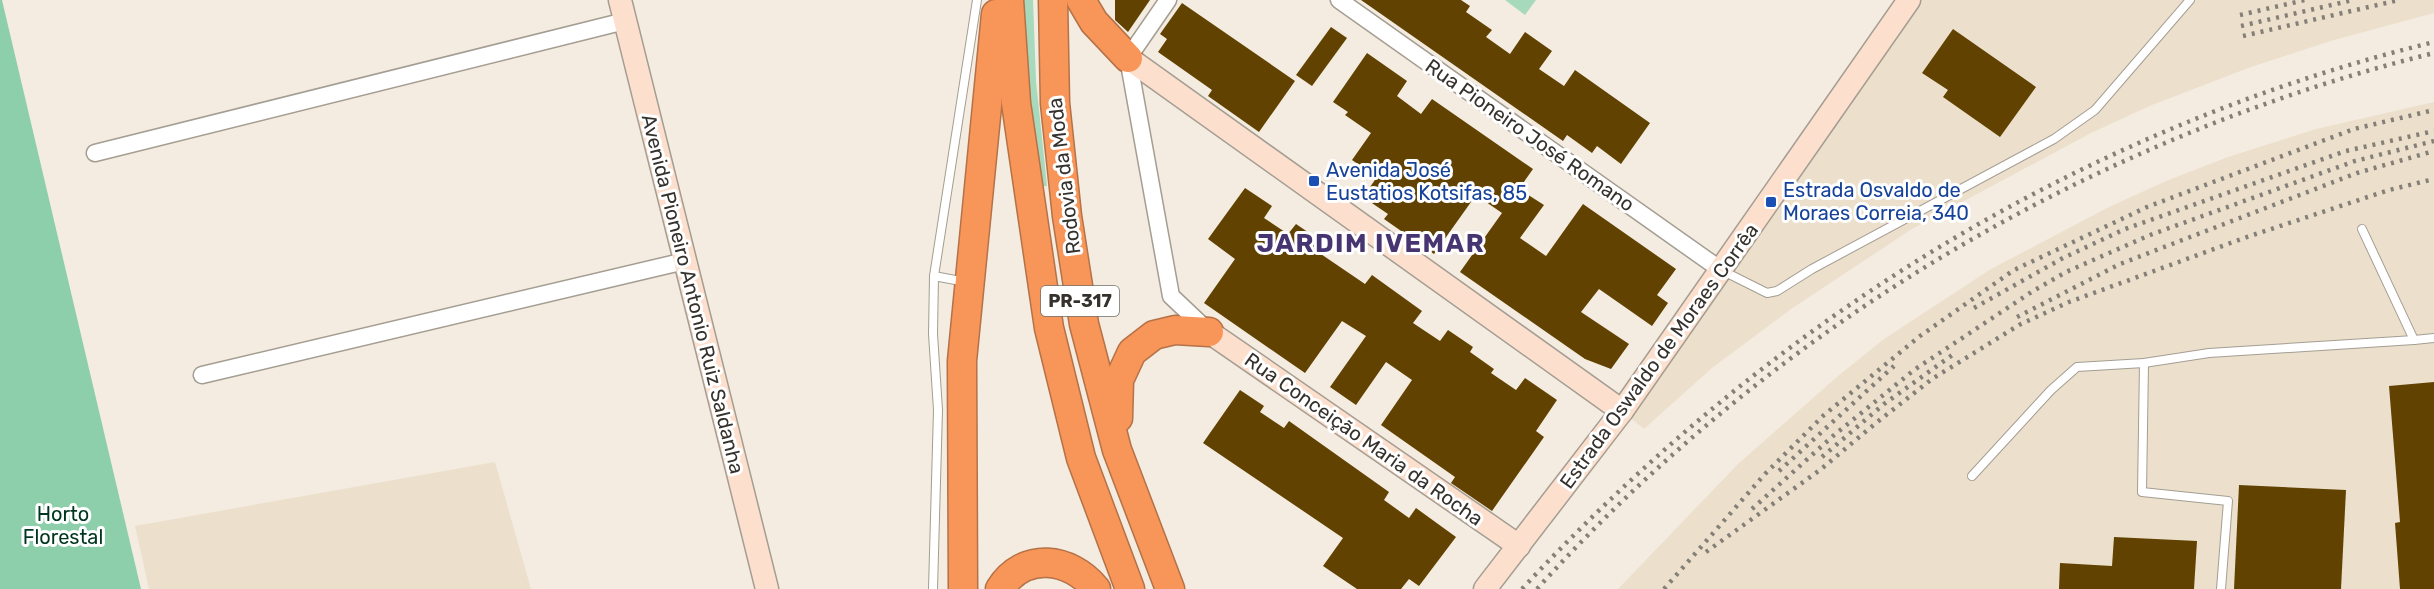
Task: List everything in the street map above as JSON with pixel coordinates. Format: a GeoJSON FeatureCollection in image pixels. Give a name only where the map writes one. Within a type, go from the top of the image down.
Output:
{"type":"FeatureCollection","features":[{"type":"Feature","properties":{"kind":"highway"},"geometry":{"type":"LineString","coordinates":[[963,589],[962,361],[998,0]]}},
{"type":"Feature","properties":{"kind":"highway","name":"Rodovia da Moda"},"geometry":{"type":"LineString","coordinates":[[1009,0],[1016,103],[1049,328],[1081,458],[1130,589]]}},
{"type":"Feature","properties":{"kind":"highway","name":"Rodovia da Moda"},"geometry":{"type":"LineString","coordinates":[[1053,0],[1054,104],[1067,216],[1084,324],[1117,450],[1170,589]]}},
{"type":"Feature","properties":{"kind":"highway"},"geometry":{"type":"LineString","coordinates":[[1081,0],[1094,22],[1128,58]]}},
{"type":"Feature","properties":{"kind":"highway"},"geometry":{"type":"LineString","coordinates":[[1117,450],[1119,380],[1132,352],[1154,335],[1175,330],[1209,332]]}},
{"type":"Feature","properties":{"kind":"highway"},"geometry":{"type":"LineString","coordinates":[[1000,589],[1014,573],[1026,565],[1042,561],[1069,566],[1090,581],[1096,589]]}},
{"type":"Feature","properties":{"kind":"street"},"geometry":{"type":"LineString","coordinates":[[1168,0],[1128,58],[1171,296],[1209,332]]}},
{"type":"Feature","properties":{"kind":"street","name":"Rua Pioneiro José Romano"},"geometry":{"type":"LineString","coordinates":[[1339,0],[1721,270]]}},
{"type":"Feature","properties":{"kind":"street","name":"Estrada Oswaldo de Moraes Corrêa"},"geometry":{"type":"LineString","coordinates":[[1485,589],[1622,411],[1909,0]]}},
{"type":"Feature","properties":{"kind":"street"},"geometry":{"type":"LineString","coordinates":[[95,153],[622,10]]}},
{"type":"Feature","properties":{"kind":"street","name":"Avenida Pioneiro Antonio Ruiz Saldanha"},"geometry":{"type":"LineString","coordinates":[[622,10],[767,589]]}},
{"type":"Feature","properties":{"kind":"street"},"geometry":{"type":"LineString","coordinates":[[1128,58],[1622,411]]}},
{"type":"Feature","properties":{"kind":"street"},"geometry":{"type":"LineString","coordinates":[[202,375],[685,261]]}},
{"type":"Feature","properties":{"kind":"street","name":"Rua Conceição Maria da Rocha"},"geometry":{"type":"LineString","coordinates":[[1209,332],[1519,546]]}},
{"type":"Feature","properties":{"kind":"lane"},"geometry":{"type":"LineString","coordinates":[[933,589],[938,410],[933,334],[934,276],[977,0]]}},
{"type":"Feature","properties":{"kind":"lane"},"geometry":{"type":"LineString","coordinates":[[1721,270],[1767,293],[1778,291],[1812,269],[2054,139],[2095,110],[2190,0]]}},
{"type":"Feature","properties":{"kind":"lane"},"geometry":{"type":"LineString","coordinates":[[2362,229],[2414,340]]}},
{"type":"Feature","properties":{"kind":"lane"},"geometry":{"type":"LineString","coordinates":[[934,276],[969,282]]}},
{"type":"Feature","properties":{"kind":"lane"},"geometry":{"type":"LineString","coordinates":[[1972,476],[2051,390],[2077,367],[2144,363],[2209,353],[2434,338]]}},
{"type":"Feature","properties":{"kind":"lane"},"geometry":{"type":"LineString","coordinates":[[2144,363],[2142,492],[2228,501],[2221,589]]}},
{"type":"Feature","properties":{"kind":"shaded area"},"geometry":{"type":"Polygon","coordinates":[[[1909,0],[2434,0],[2434,13],[2334,40],[2251,67],[2152,105],[2091,133],[1912,229],[1791,309],[1712,368],[1644,429],[1622,411],[1909,0]]]}},
{"type":"Feature","properties":{"kind":"shaded area"},"geometry":{"type":"Polygon","coordinates":[[[2434,102],[2434,589],[1618,589],[1738,464],[1838,376],[1884,339],[1991,269],[2109,207],[2166,181],[2228,157],[2316,129],[2434,102]]]}},
{"type":"Feature","properties":{"kind":"shaded area"},"geometry":{"type":"Polygon","coordinates":[[[495,462],[531,589],[149,589],[135,526],[495,462]]]}},
{"type":"Feature","properties":{"kind":"green space","name":"Horto Florestal"},"geometry":{"type":"Polygon","coordinates":[[[0,0],[2,0],[141,589],[0,589],[0,0]]]}},
{"type":"Feature","properties":{"kind":"green space"},"geometry":{"type":"Polygon","coordinates":[[[1022,0],[1033,0],[1036,81],[1047,186],[1037,187],[1022,0]]]}},
{"type":"Feature","properties":{"kind":"green space"},"geometry":{"type":"Polygon","coordinates":[[[1505,0],[1536,0],[1525,15],[1505,0]]]}},
{"type":"Feature","properties":{"kind":"building"},"geometry":{"type":"Polygon","coordinates":[[[1115,0],[1150,0],[1128,32],[1115,20],[1115,0]]]}},
{"type":"Feature","properties":{"kind":"building"},"geometry":{"type":"Polygon","coordinates":[[[1361,0],[1461,0],[1470,6],[1466,12],[1492,30],[1486,37],[1510,54],[1525,32],[1552,51],[1539,69],[1564,86],[1575,70],[1650,123],[1621,164],[1597,146],[1592,153],[1567,135],[1563,141],[1361,0]]]}},
{"type":"Feature","properties":{"kind":"building"},"geometry":{"type":"Polygon","coordinates":[[[1182,3],[1295,81],[1259,132],[1208,96],[1212,90],[1158,52],[1167,39],[1160,34],[1182,3]]]}},
{"type":"Feature","properties":{"kind":"building"},"geometry":{"type":"Polygon","coordinates":[[[1331,27],[1347,38],[1312,86],[1296,75],[1331,27]]]}},
{"type":"Feature","properties":{"kind":"building"},"geometry":{"type":"Polygon","coordinates":[[[1953,29],[2036,87],[2000,137],[1943,97],[1948,90],[1922,73],[1953,29]]]}},
{"type":"Feature","properties":{"kind":"building"},"geometry":{"type":"Polygon","coordinates":[[[1367,53],[1407,81],[1397,96],[1421,114],[1432,99],[1533,169],[1519,189],[1544,205],[1520,238],[1546,256],[1583,204],[1676,269],[1657,295],[1668,303],[1652,326],[1599,289],[1581,312],[1629,344],[1611,369],[1585,359],[1460,272],[1502,213],[1476,195],[1434,254],[1384,219],[1388,214],[1363,197],[1377,177],[1352,160],[1371,133],[1345,115],[1348,112],[1333,102],[1367,53]]]}},
{"type":"Feature","properties":{"kind":"building"},"geometry":{"type":"Polygon","coordinates":[[[1245,188],[1272,206],[1264,218],[1288,234],[1296,224],[1321,241],[1315,250],[1365,284],[1372,275],[1422,311],[1413,323],[1440,341],[1448,330],[1473,347],[1470,352],[1494,369],[1491,373],[1516,390],[1525,378],[1557,400],[1536,431],[1544,437],[1492,511],[1451,483],[1455,477],[1381,425],[1412,380],[1386,362],[1356,405],[1330,387],[1366,336],[1342,321],[1305,373],[1204,303],[1235,259],[1208,239],[1245,188]]]}},
{"type":"Feature","properties":{"kind":"building"},"geometry":{"type":"Polygon","coordinates":[[[2434,382],[2434,589],[2400,589],[2395,523],[2400,522],[2389,386],[2434,382]]]}},
{"type":"Feature","properties":{"kind":"building"},"geometry":{"type":"Polygon","coordinates":[[[1240,390],[1264,406],[1260,412],[1284,428],[1289,421],[1389,492],[1384,500],[1409,518],[1416,508],[1456,537],[1419,586],[1409,579],[1401,589],[1357,589],[1323,566],[1343,538],[1203,443],[1240,390]]]}},
{"type":"Feature","properties":{"kind":"building"},"geometry":{"type":"Polygon","coordinates":[[[2239,485],[2346,490],[2341,589],[2234,589],[2239,485]]]}},
{"type":"Feature","properties":{"kind":"building"},"geometry":{"type":"Polygon","coordinates":[[[2114,537],[2197,541],[2194,589],[2059,589],[2060,563],[2112,566],[2114,537]]]}},
{"type":"Feature","properties":{"kind":"railway"},"geometry":{"type":"LineString","coordinates":[[2240,15],[2305,0]]}},
{"type":"Feature","properties":{"kind":"railway"},"geometry":{"type":"LineString","coordinates":[[2241,26],[2353,0]]}},
{"type":"Feature","properties":{"kind":"railway"},"geometry":{"type":"LineString","coordinates":[[2243,36],[2399,0]]}},
{"type":"Feature","properties":{"kind":"railway"},"geometry":{"type":"LineString","coordinates":[[1522,589],[1618,492],[1719,403],[1826,322],[1938,248],[2055,183],[2177,127],[2303,80],[2434,42]]}},
{"type":"Feature","properties":{"kind":"railway"},"geometry":{"type":"LineString","coordinates":[[1537,589],[1630,494],[1729,407],[1835,327],[1946,255],[2062,191],[2182,136],[2307,90],[2434,53]]}},
{"type":"Feature","properties":{"kind":"railway"},"geometry":{"type":"LineString","coordinates":[[1664,589],[1765,474],[1824,415],[1920,336],[2014,270],[2147,207],[2354,129],[2434,110]]}},
{"type":"Feature","properties":{"kind":"railway"},"geometry":{"type":"LineString","coordinates":[[1974,308],[2063,258],[2125,229],[2346,151],[2434,131]]}},
{"type":"Feature","properties":{"kind":"railway"},"geometry":{"type":"LineString","coordinates":[[1752,509],[1833,436],[1914,370],[2033,291],[2066,272],[2150,235],[2355,161],[2434,141]]}},
{"type":"Feature","properties":{"kind":"railway"},"geometry":{"type":"LineString","coordinates":[[2017,317],[2120,264],[2357,173],[2434,151]]}},
{"type":"Feature","properties":{"kind":"railway"},"geometry":{"type":"LineString","coordinates":[[1706,552],[1820,470],[1932,379],[2019,325],[2069,302],[2247,237],[2389,190],[2434,179]]}},
{"type":"Feature","properties":{"kind":"railway"},"geometry":{"type":"LineString","coordinates":[[1822,457],[1884,404],[1955,353]]}},
{"type":"Feature","properties":{"kind":"railway"},"geometry":{"type":"LineString","coordinates":[[1779,471],[1894,366]]}},
{"type":"Feature","properties":{"kind":"place","name":"Avenida José Eustatios Kotsifas, 85"},"geometry":{"type":"Point","coordinates":[1314,181]}},
{"type":"Feature","properties":{"kind":"place","name":"Estrada Osvaldo de Moraes Correia, 340"},"geometry":{"type":"Point","coordinates":[1771,202]}},
{"type":"Feature","properties":{"kind":"district","name":"JARDIM IVEMAR"},"geometry":{"type":"Point","coordinates":[1371,243]}}]}
